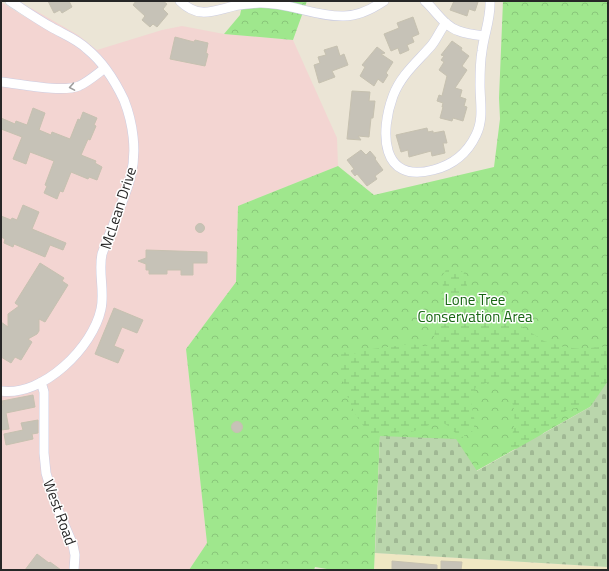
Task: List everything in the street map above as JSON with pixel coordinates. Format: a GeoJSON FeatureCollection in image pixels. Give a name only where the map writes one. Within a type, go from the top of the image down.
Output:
{"type":"FeatureCollection","features":[{"type":"Feature","properties":{"kind":"street","name":"McLean Drive"},"geometry":{"type":"LineString","coordinates":[[1,391],[15,391],[41,382],[55,374],[87,340],[97,321],[101,308],[103,294],[102,256],[129,183],[132,170],[133,143],[131,122],[123,99],[105,68],[95,56],[83,45],[24,5],[12,1]]}},
{"type":"Feature","properties":{"kind":"street"},"geometry":{"type":"LineString","coordinates":[[180,1],[191,9],[204,13],[234,6],[251,4],[280,4],[333,16],[350,16],[366,11],[384,1]]}},
{"type":"Feature","properties":{"kind":"street"},"geometry":{"type":"LineString","coordinates":[[425,1],[446,23],[459,32],[484,36]]}},
{"type":"Feature","properties":{"kind":"street"},"geometry":{"type":"LineString","coordinates":[[446,23],[432,45],[414,63],[403,77],[393,96],[387,115],[386,136],[387,148],[390,157],[396,165],[410,172],[426,172],[450,164],[463,154],[476,136],[480,125],[480,77],[482,51],[484,36],[491,12],[490,1]]}},
{"type":"Feature","properties":{"kind":"street"},"geometry":{"type":"LineString","coordinates":[[1,82],[54,88],[69,88],[83,83],[105,68]]}},
{"type":"Feature","properties":{"kind":"street","name":"West Road"},"geometry":{"type":"LineString","coordinates":[[41,382],[44,392],[44,453],[46,472],[52,496],[74,550],[74,570]]}},
{"type":"Feature","properties":{"kind":"shaded area"},"geometry":{"type":"Polygon","coordinates":[[[1,2],[25,17],[31,8],[78,35],[97,50],[162,30],[182,26],[224,34],[293,40],[337,138],[338,166],[238,206],[236,282],[186,349],[207,543],[189,570],[1,570],[1,2]]]}},
{"type":"Feature","properties":{"kind":"shaded area"},"geometry":{"type":"Polygon","coordinates":[[[375,553],[608,567],[608,570],[374,570],[375,553]]]}},
{"type":"Feature","properties":{"kind":"green space"},"geometry":{"type":"Polygon","coordinates":[[[243,1],[307,1],[293,40],[224,34],[240,15],[243,1]]]}},
{"type":"Feature","properties":{"kind":"green space","name":"Lone Tree Conservation Area"},"geometry":{"type":"Polygon","coordinates":[[[503,1],[608,1],[608,381],[590,407],[476,471],[380,436],[374,570],[333,570],[315,567],[314,570],[189,570],[207,543],[186,349],[236,282],[238,206],[338,166],[374,195],[494,167],[500,119],[499,98],[503,1]]]}},
{"type":"Feature","properties":{"kind":"green space"},"geometry":{"type":"Polygon","coordinates":[[[450,268],[463,272],[473,311],[491,313],[510,319],[544,341],[564,347],[581,349],[608,346],[608,400],[593,406],[576,408],[564,412],[557,417],[534,442],[519,449],[510,449],[509,444],[514,422],[511,399],[507,393],[499,387],[486,383],[476,387],[470,398],[475,422],[473,431],[462,437],[442,422],[437,421],[426,427],[413,431],[383,436],[375,435],[368,430],[360,422],[348,398],[341,372],[340,361],[342,352],[353,354],[372,349],[411,344],[424,346],[432,345],[441,307],[443,288],[442,276],[446,270],[450,268]]]}},
{"type":"Feature","properties":{"kind":"green space"},"geometry":{"type":"Polygon","coordinates":[[[608,381],[608,567],[375,553],[380,436],[456,439],[477,471],[590,407],[608,381]]]}},
{"type":"Feature","properties":{"kind":"building"},"geometry":{"type":"Polygon","coordinates":[[[48,1],[69,1],[72,7],[62,13],[60,10],[54,13],[48,1]]]}},
{"type":"Feature","properties":{"kind":"building"},"geometry":{"type":"Polygon","coordinates":[[[136,1],[163,1],[167,4],[163,9],[168,14],[157,27],[153,24],[150,27],[142,20],[145,16],[133,5],[136,1]]]}},
{"type":"Feature","properties":{"kind":"building"},"geometry":{"type":"Polygon","coordinates":[[[454,1],[478,2],[475,11],[469,9],[467,16],[450,10],[454,1]]]}},
{"type":"Feature","properties":{"kind":"building"},"geometry":{"type":"Polygon","coordinates":[[[413,17],[419,34],[412,37],[414,42],[407,45],[409,50],[400,54],[398,48],[391,51],[384,34],[399,28],[397,23],[413,17]]]}},
{"type":"Feature","properties":{"kind":"building"},"geometry":{"type":"Polygon","coordinates":[[[175,37],[194,42],[195,40],[208,43],[206,53],[208,54],[205,66],[170,59],[175,37]]]}},
{"type":"Feature","properties":{"kind":"building"},"geometry":{"type":"Polygon","coordinates":[[[452,41],[462,48],[461,50],[469,56],[462,66],[467,70],[455,88],[462,90],[460,97],[466,99],[464,106],[467,107],[463,121],[453,118],[452,121],[440,118],[443,103],[437,101],[439,95],[442,96],[447,76],[439,70],[444,62],[441,60],[444,56],[441,55],[452,41]]]}},
{"type":"Feature","properties":{"kind":"building"},"geometry":{"type":"Polygon","coordinates":[[[337,46],[340,56],[344,54],[348,65],[332,71],[335,77],[319,83],[314,65],[320,63],[318,57],[326,55],[324,50],[337,46]]]}},
{"type":"Feature","properties":{"kind":"building"},"geometry":{"type":"Polygon","coordinates":[[[377,47],[385,53],[381,54],[393,62],[386,73],[388,75],[383,83],[378,79],[374,86],[360,76],[365,67],[362,65],[377,47]]]}},
{"type":"Feature","properties":{"kind":"building"},"geometry":{"type":"Polygon","coordinates":[[[352,91],[370,92],[369,101],[375,101],[369,137],[358,136],[361,140],[347,139],[352,91]]]}},
{"type":"Feature","properties":{"kind":"building"},"geometry":{"type":"Polygon","coordinates":[[[33,108],[45,113],[39,130],[51,135],[52,132],[70,139],[78,119],[80,120],[83,112],[97,118],[94,125],[96,126],[90,140],[88,139],[81,155],[96,161],[95,163],[102,167],[97,180],[89,177],[88,179],[71,172],[63,192],[60,191],[57,199],[44,193],[47,186],[45,185],[54,161],[30,152],[26,164],[13,159],[22,137],[1,129],[1,118],[15,124],[16,121],[27,125],[33,108]]]}},
{"type":"Feature","properties":{"kind":"building"},"geometry":{"type":"Polygon","coordinates":[[[427,128],[428,132],[433,131],[433,133],[444,131],[447,143],[443,143],[445,153],[432,156],[431,151],[409,157],[408,150],[401,152],[396,135],[427,128]]]}},
{"type":"Feature","properties":{"kind":"building"},"geometry":{"type":"Polygon","coordinates":[[[361,150],[366,155],[370,151],[383,170],[375,176],[377,179],[367,186],[357,174],[355,176],[351,171],[354,169],[347,160],[361,150]]]}},
{"type":"Feature","properties":{"kind":"building"},"geometry":{"type":"Polygon","coordinates":[[[23,205],[39,212],[32,229],[66,243],[63,250],[50,245],[45,257],[14,244],[13,247],[4,243],[5,239],[1,237],[1,216],[11,220],[12,218],[17,220],[23,205]]]}},
{"type":"Feature","properties":{"kind":"building"},"geometry":{"type":"Polygon","coordinates":[[[200,223],[205,228],[200,233],[195,228],[200,223]]]}},
{"type":"Feature","properties":{"kind":"building"},"geometry":{"type":"Polygon","coordinates":[[[146,250],[207,252],[207,263],[193,263],[193,275],[181,275],[181,270],[167,270],[167,274],[149,274],[149,270],[146,270],[146,264],[138,261],[146,258],[146,250]]]}},
{"type":"Feature","properties":{"kind":"building"},"geometry":{"type":"Polygon","coordinates":[[[40,263],[64,278],[62,281],[68,285],[45,322],[39,319],[39,331],[37,334],[28,339],[32,342],[21,360],[15,357],[11,363],[1,357],[1,322],[8,327],[8,314],[19,306],[15,303],[40,263]]]}},
{"type":"Feature","properties":{"kind":"building"},"geometry":{"type":"Polygon","coordinates":[[[114,308],[143,320],[137,333],[122,327],[114,346],[124,350],[118,363],[95,354],[114,308]]]}},
{"type":"Feature","properties":{"kind":"building"},"geometry":{"type":"Polygon","coordinates":[[[33,395],[35,407],[6,413],[9,429],[1,430],[2,401],[33,395]]]}},
{"type":"Feature","properties":{"kind":"building"},"geometry":{"type":"Polygon","coordinates":[[[38,420],[38,433],[32,434],[33,439],[6,445],[4,434],[23,430],[21,423],[38,420]]]}},
{"type":"Feature","properties":{"kind":"building"},"geometry":{"type":"Polygon","coordinates":[[[235,422],[239,422],[241,423],[241,431],[235,432],[232,429],[232,425],[235,422]]]}},
{"type":"Feature","properties":{"kind":"building"},"geometry":{"type":"Polygon","coordinates":[[[37,554],[49,563],[50,562],[61,570],[25,570],[37,554]]]}},
{"type":"Feature","properties":{"kind":"building"},"geometry":{"type":"Polygon","coordinates":[[[392,561],[437,565],[437,570],[392,570],[392,561]]]}},
{"type":"Feature","properties":{"kind":"building"},"geometry":{"type":"Polygon","coordinates":[[[441,561],[462,562],[461,570],[441,570],[441,561]]]}}]}
